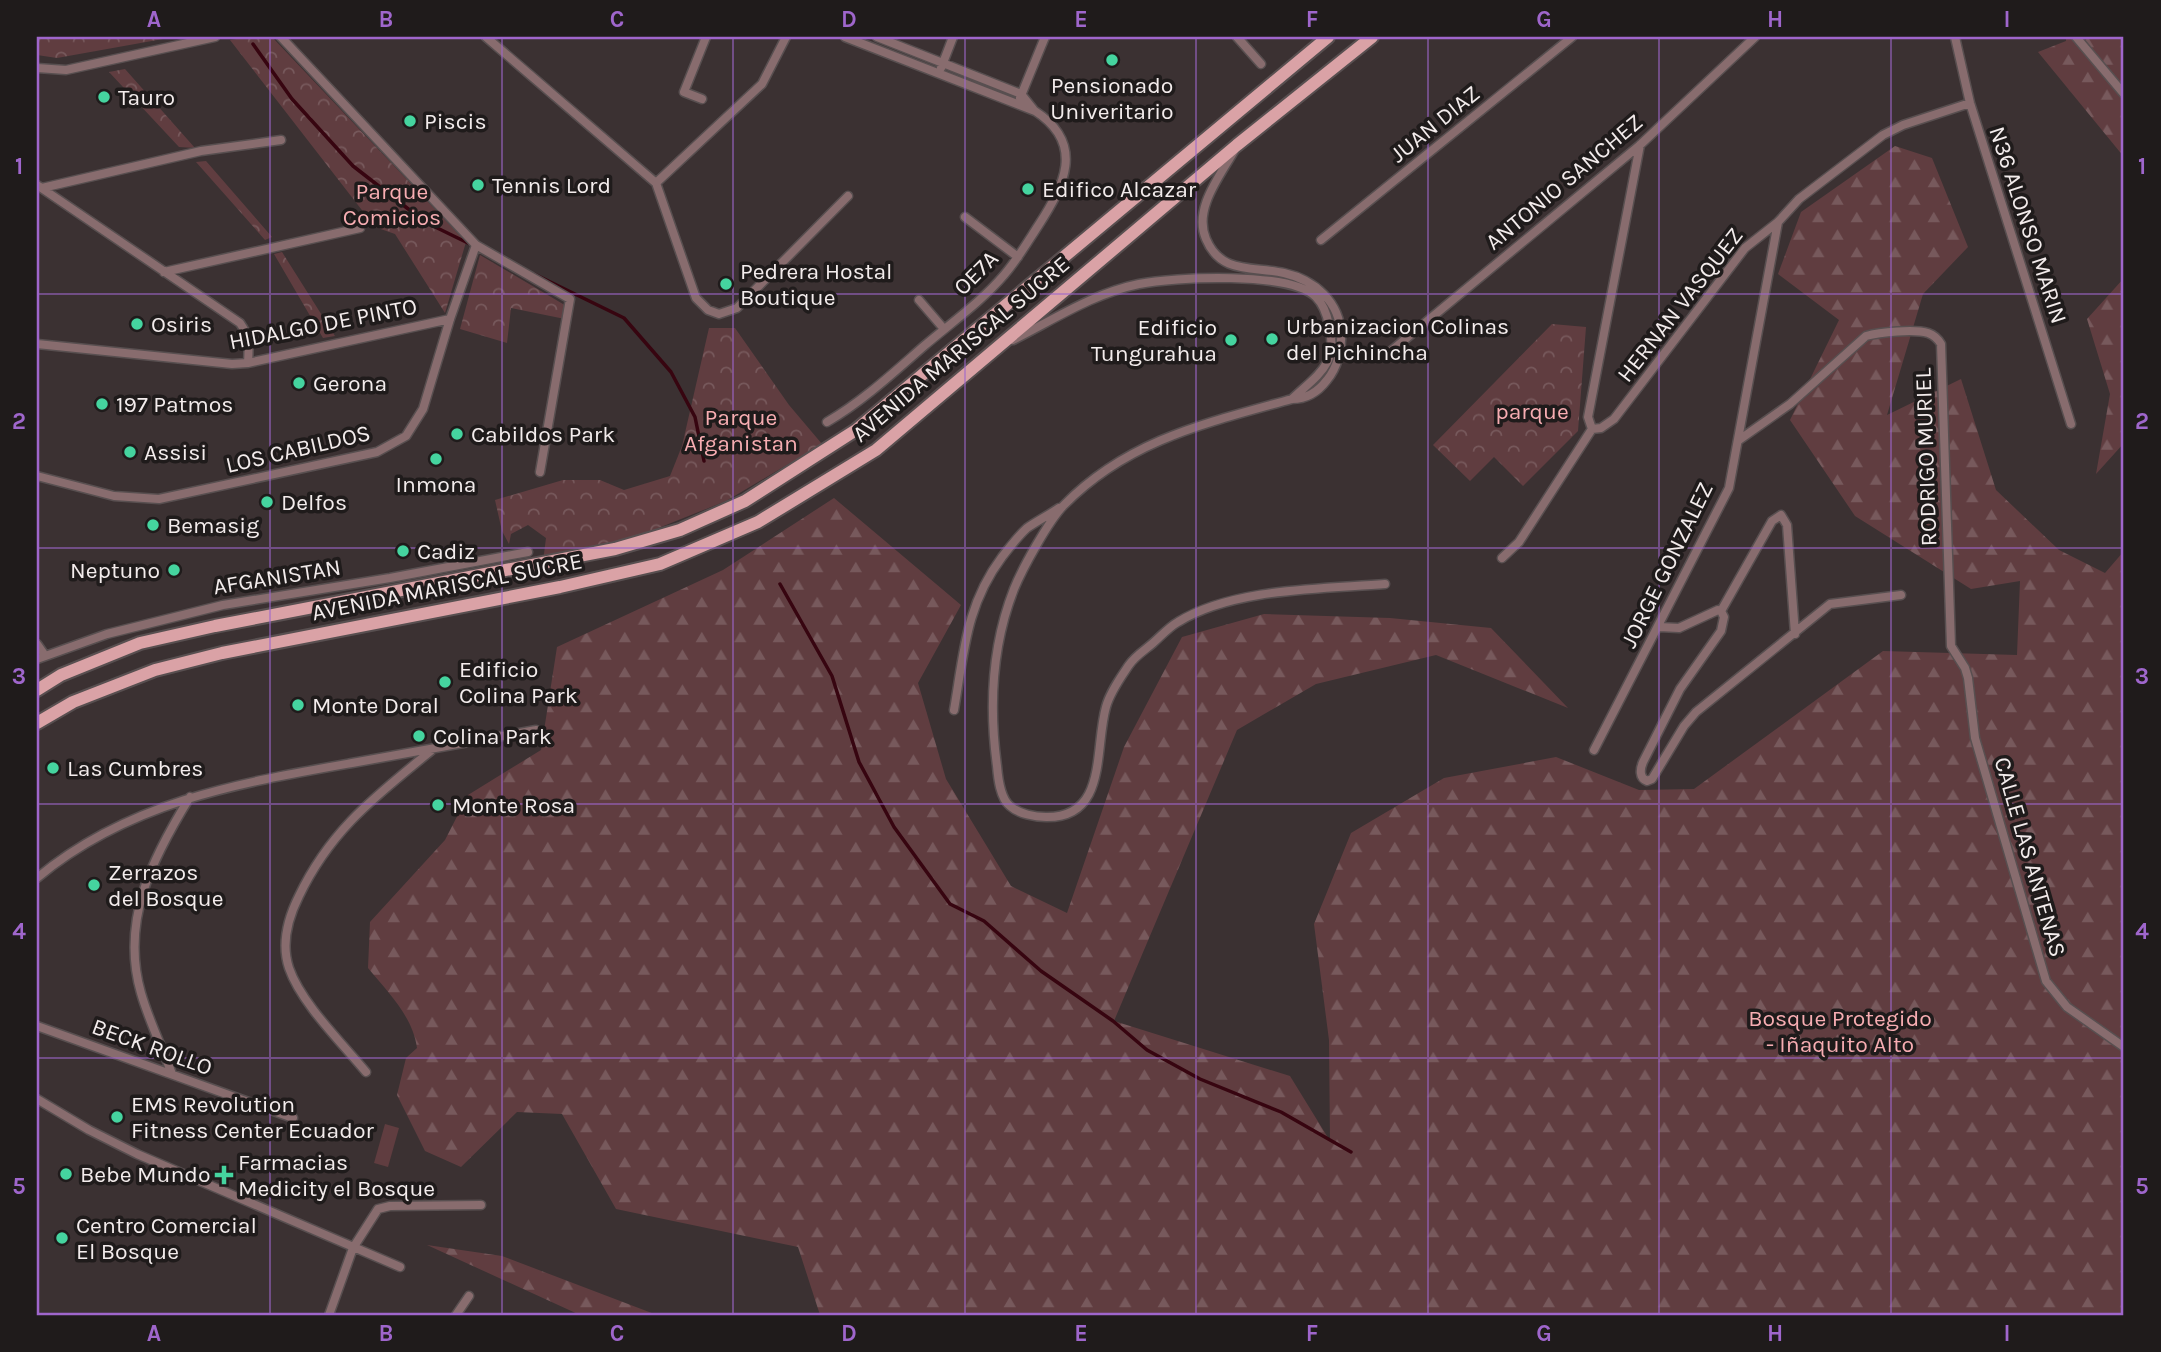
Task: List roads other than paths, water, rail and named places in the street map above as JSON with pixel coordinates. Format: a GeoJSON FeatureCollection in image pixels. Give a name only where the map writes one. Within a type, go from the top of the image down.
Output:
{"type":"FeatureCollection","features":[{"type":"Feature","properties":{"kind":"main road","name":"AVENIDA MARISCAL SUCRE"},"geometry":{"type":"LineString","coordinates":[[37,690],[61,675],[140,643],[215,626],[615,549],[681,530],[745,501],[856,430],[1328,37]]}},
{"type":"Feature","properties":{"kind":"main road","name":"AVENIDA MARISCAL SUCRE"},"geometry":{"type":"LineString","coordinates":[[37,723],[73,702],[155,670],[222,653],[560,587],[660,564],[758,522],[876,450],[1237,145],[1372,37]]}},
{"type":"Feature","properties":{"kind":"street"},"geometry":{"type":"LineString","coordinates":[[37,68],[66,70],[215,37]]}},
{"type":"Feature","properties":{"kind":"street"},"geometry":{"type":"LineString","coordinates":[[281,37],[476,245],[570,299],[540,472]]}},
{"type":"Feature","properties":{"kind":"street"},"geometry":{"type":"LineString","coordinates":[[486,37],[656,183],[696,298],[708,310],[719,314],[737,309],[848,196]]}},
{"type":"Feature","properties":{"kind":"street"},"geometry":{"type":"LineString","coordinates":[[702,99],[684,92],[706,37]]}},
{"type":"Feature","properties":{"kind":"street"},"geometry":{"type":"LineString","coordinates":[[656,183],[762,84],[786,37]]}},
{"type":"Feature","properties":{"kind":"street"},"geometry":{"type":"LineString","coordinates":[[845,37],[862,40],[939,74],[1035,111]]}},
{"type":"Feature","properties":{"kind":"street"},"geometry":{"type":"LineString","coordinates":[[877,37],[1021,94]]}},
{"type":"Feature","properties":{"kind":"street"},"geometry":{"type":"LineString","coordinates":[[939,74],[953,37]]}},
{"type":"Feature","properties":{"kind":"street"},"geometry":{"type":"LineString","coordinates":[[1017,104],[1045,37]]}},
{"type":"Feature","properties":{"kind":"street"},"geometry":{"type":"LineString","coordinates":[[1237,37],[1261,64]]}},
{"type":"Feature","properties":{"kind":"street","name":"JUAN DIAZ"},"geometry":{"type":"LineString","coordinates":[[1321,240],[1572,37]]}},
{"type":"Feature","properties":{"kind":"street","name":"ANTONIO SANCHEZ"},"geometry":{"type":"LineString","coordinates":[[1391,351],[1640,145],[1755,37]]}},
{"type":"Feature","properties":{"kind":"street","name":"N36 ALONSO MARIN"},"geometry":{"type":"LineString","coordinates":[[1955,37],[1970,103],[2071,424]]}},
{"type":"Feature","properties":{"kind":"street"},"geometry":{"type":"LineString","coordinates":[[2077,37],[2124,94]]}},
{"type":"Feature","properties":{"kind":"street","name":"OE7A"},"geometry":{"type":"LineString","coordinates":[[827,422],[854,405],[996,284],[1018,257],[1054,201],[1065,174],[1066,153],[1051,123],[1035,111],[1021,94]]}},
{"type":"Feature","properties":{"kind":"street","name":"HERNAN VASQUEZ"},"geometry":{"type":"LineString","coordinates":[[1502,558],[1520,542],[1592,429],[1601,428],[1614,419],[1745,248],[1778,222],[1799,199],[1883,135],[1903,125],[1970,103]]}},
{"type":"Feature","properties":{"kind":"street"},"geometry":{"type":"LineString","coordinates":[[39,187],[201,151],[281,140]]}},
{"type":"Feature","properties":{"kind":"street"},"geometry":{"type":"LineString","coordinates":[[954,710],[973,606],[992,570],[1028,527],[1062,507],[1112,464],[1142,447],[1188,429],[1292,399],[1303,399],[1319,390],[1331,376],[1339,357],[1341,326],[1334,305],[1322,291],[1303,279],[1283,273],[1240,269],[1225,261],[1213,252],[1202,226],[1208,197],[1237,145]]}},
{"type":"Feature","properties":{"kind":"street"},"geometry":{"type":"LineString","coordinates":[[1592,429],[1588,417],[1640,145]]}},
{"type":"Feature","properties":{"kind":"street"},"geometry":{"type":"LineString","coordinates":[[39,187],[240,323],[247,333],[248,363]]}},
{"type":"Feature","properties":{"kind":"street"},"geometry":{"type":"LineString","coordinates":[[965,217],[1018,257]]}},
{"type":"Feature","properties":{"kind":"street","name":"JORGE GONZALEZ"},"geometry":{"type":"LineString","coordinates":[[1594,750],[1729,488],[1778,222]]}},
{"type":"Feature","properties":{"kind":"street"},"geometry":{"type":"LineString","coordinates":[[164,272],[360,228]]}},
{"type":"Feature","properties":{"kind":"street","name":"LOS CABILDOS"},"geometry":{"type":"LineString","coordinates":[[37,476],[114,496],[159,499],[377,452],[406,436],[414,426],[476,245]]}},
{"type":"Feature","properties":{"kind":"street"},"geometry":{"type":"LineString","coordinates":[[998,348],[1094,299],[1138,284],[1194,278],[1280,281],[1300,286],[1315,296],[1327,314],[1331,334],[1332,351],[1325,369],[1292,399]]}},
{"type":"Feature","properties":{"kind":"street"},"geometry":{"type":"LineString","coordinates":[[919,300],[944,329]]}},
{"type":"Feature","properties":{"kind":"street","name":"HIDALGO DE PINTO"},"geometry":{"type":"LineString","coordinates":[[37,344],[213,363],[248,363],[450,319]]}},
{"type":"Feature","properties":{"kind":"street","name":"RODRIGO MURIEL"},"geometry":{"type":"LineString","coordinates":[[1739,440],[1790,404],[1860,340],[1881,333],[1927,333],[1937,338],[1941,344],[1951,646]]}},
{"type":"Feature","properties":{"kind":"street"},"geometry":{"type":"LineString","coordinates":[[1062,507],[1015,589],[1000,639],[994,676],[994,744],[998,777],[1009,806],[1030,814],[1063,816],[1086,802],[1095,783],[1107,705],[1120,679],[1132,660],[1177,622],[1201,611],[1257,594],[1385,584]]}},
{"type":"Feature","properties":{"kind":"street"},"geometry":{"type":"LineString","coordinates":[[1721,611],[1772,521],[1781,515],[1787,525],[1795,634]]}},
{"type":"Feature","properties":{"kind":"street","name":"AFGANISTAN"},"geometry":{"type":"LineString","coordinates":[[41,656],[168,617],[223,605],[528,552]]}},
{"type":"Feature","properties":{"kind":"street"},"geometry":{"type":"LineString","coordinates":[[1721,611],[1724,617],[1721,631],[1680,690],[1643,762],[1640,769],[1642,777],[1647,781],[1652,779],[1684,726],[1696,712],[1830,604],[1901,595]]}},
{"type":"Feature","properties":{"kind":"street"},"geometry":{"type":"LineString","coordinates":[[1659,627],[1679,628],[1713,611],[1721,611]]}},
{"type":"Feature","properties":{"kind":"street"},"geometry":{"type":"LineString","coordinates":[[37,645],[41,656]]}},
{"type":"Feature","properties":{"kind":"street","name":"CALLE LAS ANTENAS"},"geometry":{"type":"LineString","coordinates":[[1951,646],[1968,678],[1975,738],[2046,981],[2067,1007],[2124,1046]]}},
{"type":"Feature","properties":{"kind":"street"},"geometry":{"type":"LineString","coordinates":[[37,878],[70,852],[97,836],[190,796],[301,772],[536,730]]}},
{"type":"Feature","properties":{"kind":"street"},"geometry":{"type":"LineString","coordinates":[[366,1072],[300,991],[286,956],[288,923],[311,871],[332,840],[362,807],[434,749]]}},
{"type":"Feature","properties":{"kind":"street"},"geometry":{"type":"LineString","coordinates":[[172,1074],[141,994],[134,956],[135,928],[138,905],[152,864],[190,796]]}},
{"type":"Feature","properties":{"kind":"street","name":"BECK ROLLO"},"geometry":{"type":"LineString","coordinates":[[37,1026],[293,1118]]}},
{"type":"Feature","properties":{"kind":"street"},"geometry":{"type":"LineString","coordinates":[[37,1099],[89,1130],[137,1154],[400,1267]]}},
{"type":"Feature","properties":{"kind":"street"},"geometry":{"type":"LineString","coordinates":[[329,1315],[353,1248],[377,1209],[481,1205]]}},
{"type":"Feature","properties":{"kind":"street"},"geometry":{"type":"LineString","coordinates":[[456,1315],[469,1296]]}},
{"type":"Feature","properties":{"kind":"waterway"},"geometry":{"type":"LineString","coordinates":[[253,44],[292,99],[353,166],[425,222],[470,244]]}},
{"type":"Feature","properties":{"kind":"waterway"},"geometry":{"type":"LineString","coordinates":[[534,274],[624,318],[671,372],[695,417],[704,461]]}},
{"type":"Feature","properties":{"kind":"waterway"},"geometry":{"type":"LineString","coordinates":[[780,584],[832,676],[859,762],[894,827],[950,904],[984,921],[1041,971],[1113,1021],[1147,1050],[1200,1079],[1281,1112],[1351,1152]]}},
{"type":"Feature","properties":{"kind":"place","name":"Pensionado Univeritario"},"geometry":{"type":"Point","coordinates":[1112,60]}},
{"type":"Feature","properties":{"kind":"place","name":"Tauro"},"geometry":{"type":"Point","coordinates":[104,97]}},
{"type":"Feature","properties":{"kind":"place","name":"Piscis"},"geometry":{"type":"Point","coordinates":[410,121]}},
{"type":"Feature","properties":{"kind":"place","name":"Tennis Lord"},"geometry":{"type":"Point","coordinates":[478,185]}},
{"type":"Feature","properties":{"kind":"place","name":"Edifico Alcazar"},"geometry":{"type":"Point","coordinates":[1028,189]}},
{"type":"Feature","properties":{"kind":"place","name":"Pedrera Hostal Boutique"},"geometry":{"type":"Point","coordinates":[726,284]}},
{"type":"Feature","properties":{"kind":"place","name":"Osiris"},"geometry":{"type":"Point","coordinates":[137,324]}},
{"type":"Feature","properties":{"kind":"place","name":"Urbanizacion Colinas del Pichincha"},"geometry":{"type":"Point","coordinates":[1272,339]}},
{"type":"Feature","properties":{"kind":"place","name":"Edificio Tungurahua"},"geometry":{"type":"Point","coordinates":[1231,340]}},
{"type":"Feature","properties":{"kind":"place","name":"Gerona"},"geometry":{"type":"Point","coordinates":[299,383]}},
{"type":"Feature","properties":{"kind":"place","name":"197 Patmos"},"geometry":{"type":"Point","coordinates":[102,404]}},
{"type":"Feature","properties":{"kind":"place","name":"Cabildos Park"},"geometry":{"type":"Point","coordinates":[457,434]}},
{"type":"Feature","properties":{"kind":"place","name":"Assisi"},"geometry":{"type":"Point","coordinates":[130,452]}},
{"type":"Feature","properties":{"kind":"place","name":"Inmona"},"geometry":{"type":"Point","coordinates":[436,459]}},
{"type":"Feature","properties":{"kind":"place","name":"Delfos"},"geometry":{"type":"Point","coordinates":[267,502]}},
{"type":"Feature","properties":{"kind":"place","name":"Bemasig"},"geometry":{"type":"Point","coordinates":[153,525]}},
{"type":"Feature","properties":{"kind":"place","name":"Cadiz"},"geometry":{"type":"Point","coordinates":[403,551]}},
{"type":"Feature","properties":{"kind":"place","name":"Neptuno"},"geometry":{"type":"Point","coordinates":[174,570]}},
{"type":"Feature","properties":{"kind":"place","name":"Edificio Colina Park"},"geometry":{"type":"Point","coordinates":[445,682]}},
{"type":"Feature","properties":{"kind":"place","name":"Monte Doral"},"geometry":{"type":"Point","coordinates":[298,705]}},
{"type":"Feature","properties":{"kind":"place","name":"Colina Park"},"geometry":{"type":"Point","coordinates":[419,736]}},
{"type":"Feature","properties":{"kind":"place","name":"Las Cumbres"},"geometry":{"type":"Point","coordinates":[53,768]}},
{"type":"Feature","properties":{"kind":"place","name":"Monte Rosa"},"geometry":{"type":"Point","coordinates":[438,805]}},
{"type":"Feature","properties":{"kind":"place","name":"Zerrazos del Bosque"},"geometry":{"type":"Point","coordinates":[94,885]}},
{"type":"Feature","properties":{"kind":"place","name":"EMS Revolution Fitness Center Ecuador"},"geometry":{"type":"Point","coordinates":[117,1117]}},
{"type":"Feature","properties":{"kind":"place","name":"Bebe Mundo"},"geometry":{"type":"Point","coordinates":[66,1174]}},
{"type":"Feature","properties":{"kind":"place","name":"Farmacias Medicity el Bosque"},"geometry":{"type":"Point","coordinates":[224,1175]}},
{"type":"Feature","properties":{"kind":"place","name":"Centro Comercial El Bosque"},"geometry":{"type":"Point","coordinates":[62,1238]}},
{"type":"Feature","properties":{"kind":"park label","name":"Parque Comicios"},"geometry":{"type":"Point","coordinates":[392,204]}},
{"type":"Feature","properties":{"kind":"park label","name":"parque"},"geometry":{"type":"Point","coordinates":[1532,411]}},
{"type":"Feature","properties":{"kind":"park label","name":"Parque Afganistan"},"geometry":{"type":"Point","coordinates":[741,430]}},
{"type":"Feature","properties":{"kind":"park label","name":"Bosque Protegido - Iñaquito Alto"},"geometry":{"type":"Point","coordinates":[1840,1031]}}]}
